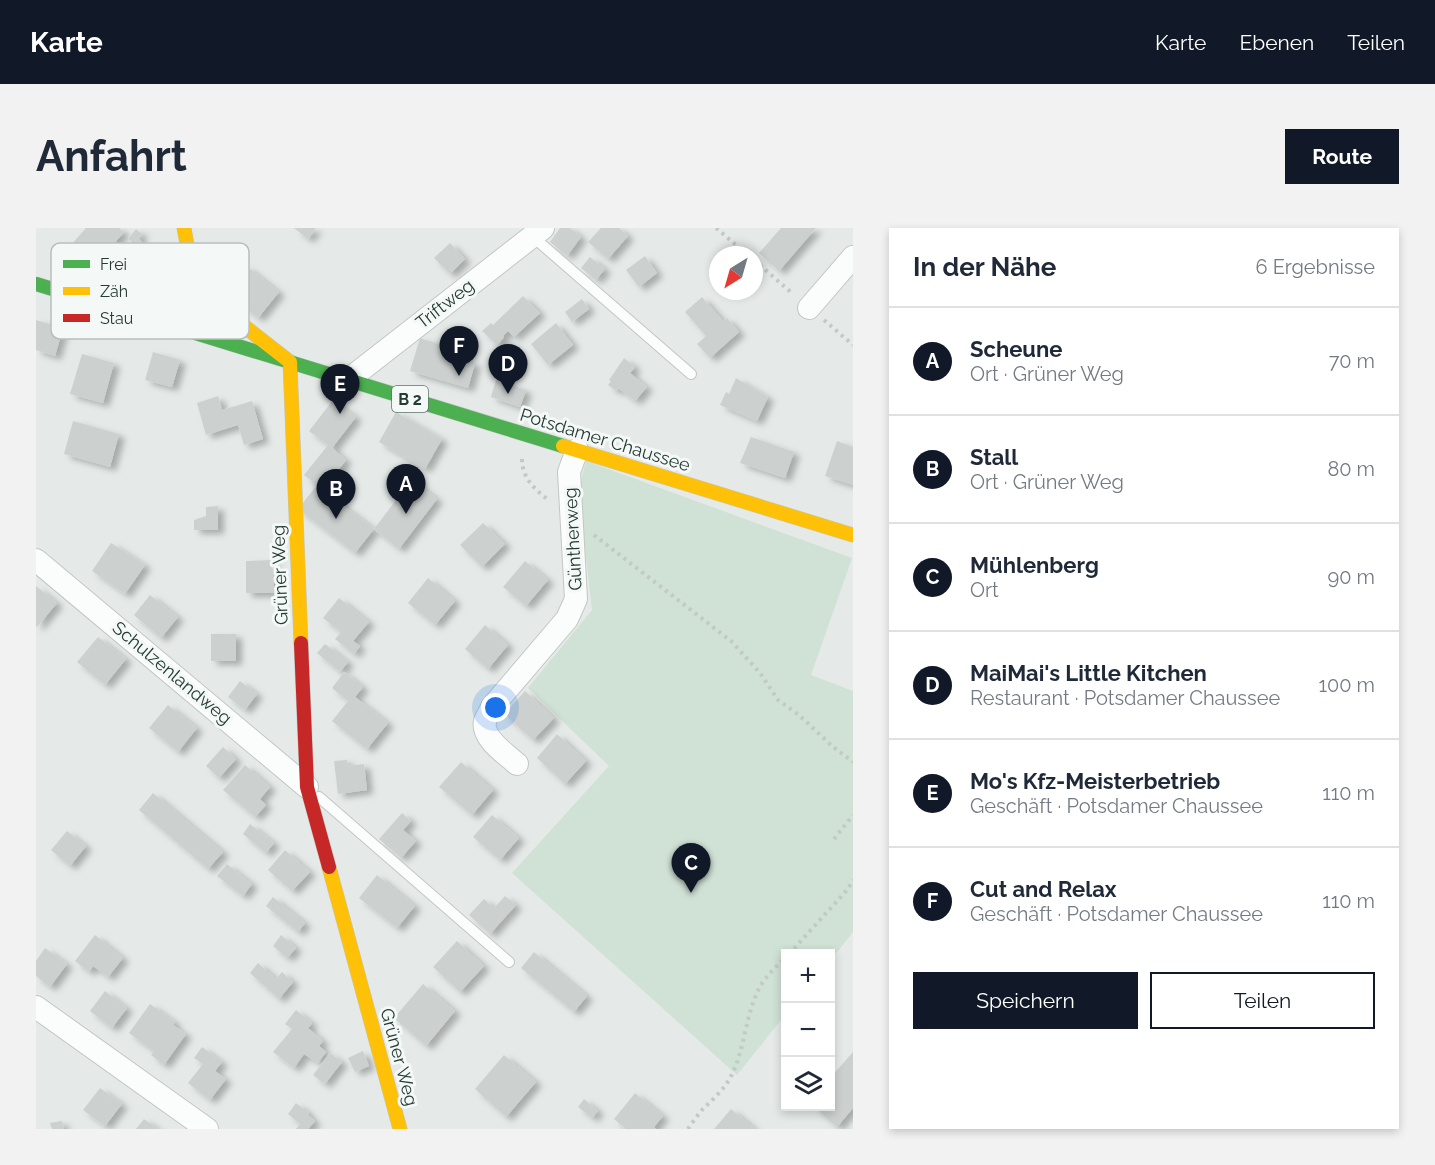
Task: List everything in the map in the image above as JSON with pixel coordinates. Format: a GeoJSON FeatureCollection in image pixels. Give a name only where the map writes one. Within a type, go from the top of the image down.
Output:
{"type":"FeatureCollection","features":[{"type":"Feature","properties":{"kind":"street"},"geometry":{"type":"LineString","coordinates":[[184,228],[187,243]]}},
{"type":"Feature","properties":{"kind":"street","name":"Triftweg"},"geometry":{"type":"LineString","coordinates":[[348,380],[537,232]]}},
{"type":"Feature","properties":{"kind":"street"},"geometry":{"type":"LineString","coordinates":[[809,308],[853,257]]}},
{"type":"Feature","properties":{"kind":"street","name":"Potsdamer Chaussee"},"geometry":{"type":"LineString","coordinates":[[36,284],[51,289]]}},
{"type":"Feature","properties":{"kind":"street"},"geometry":{"type":"LineString","coordinates":[[249,330],[290,362]]}},
{"type":"Feature","properties":{"kind":"street","name":"Potsdamer Chaussee"},"geometry":{"type":"LineString","coordinates":[[215,339],[853,534]]}},
{"type":"Feature","properties":{"kind":"street","name":"Grüner Weg"},"geometry":{"type":"LineString","coordinates":[[290,362],[307,787],[400,1129]]}},
{"type":"Feature","properties":{"kind":"street","name":"Güntherweg"},"geometry":{"type":"LineString","coordinates":[[518,764],[495,745],[486,732],[485,723],[492,707],[567,619],[573,608],[576,599],[569,472],[577,450]]}},
{"type":"Feature","properties":{"kind":"street","name":"Schulzenlandweg"},"geometry":{"type":"LineString","coordinates":[[36,560],[307,787]]}},
{"type":"Feature","properties":{"kind":"street"},"geometry":{"type":"LineString","coordinates":[[36,1006],[207,1129]]}},
{"type":"Feature","properties":{"kind":"lane"},"geometry":{"type":"LineString","coordinates":[[537,232],[691,374]]}},
{"type":"Feature","properties":{"kind":"lane"},"geometry":{"type":"LineString","coordinates":[[307,787],[509,962]]}},
{"type":"Feature","properties":{"kind":"path"},"geometry":{"type":"LineString","coordinates":[[716,228],[737,246]]}},
{"type":"Feature","properties":{"kind":"path"},"geometry":{"type":"LineString","coordinates":[[530,435],[522,461],[524,474],[530,484],[731,641],[760,673],[778,700],[799,715],[853,762]]}},
{"type":"Feature","properties":{"kind":"path"},"geometry":{"type":"LineString","coordinates":[[834,839],[853,815]]}},
{"type":"Feature","properties":{"kind":"path"},"geometry":{"type":"LineString","coordinates":[[793,949],[848,889],[853,880]]}},
{"type":"Feature","properties":{"kind":"path"},"geometry":{"type":"LineString","coordinates":[[688,1129],[732,1076],[755,997],[762,983],[781,962]]}},
{"type":"Feature","properties":{"kind":"green space"},"geometry":{"type":"Polygon","coordinates":[[[586,461],[852,558],[811,675],[853,691],[853,932],[835,955],[835,949],[781,949],[781,1020],[737,1075],[512,873],[609,766],[528,688],[592,610],[581,513],[581,481],[586,461]]]}},
{"type":"Feature","properties":{"kind":"building"},"geometry":{"type":"Polygon","coordinates":[[[86,228],[119,228],[124,232],[115,243],[73,243],[86,228]]]}},
{"type":"Feature","properties":{"kind":"building"},"geometry":{"type":"Polygon","coordinates":[[[294,228],[316,228],[308,239],[294,228]]]}},
{"type":"Feature","properties":{"kind":"building"},"geometry":{"type":"Polygon","coordinates":[[[560,228],[570,228],[581,237],[567,256],[550,242],[560,228]]]}},
{"type":"Feature","properties":{"kind":"building"},"geometry":{"type":"Polygon","coordinates":[[[601,228],[619,228],[628,236],[608,259],[588,242],[601,228]]]}},
{"type":"Feature","properties":{"kind":"building"},"geometry":{"type":"Polygon","coordinates":[[[781,228],[816,228],[779,271],[763,257],[763,248],[781,228]]]}},
{"type":"Feature","properties":{"kind":"building"},"geometry":{"type":"Polygon","coordinates":[[[136,229],[142,234],[138,239],[141,243],[134,243],[128,239],[136,229]]]}},
{"type":"Feature","properties":{"kind":"building"},"geometry":{"type":"Polygon","coordinates":[[[450,243],[465,259],[450,274],[434,258],[450,243]]]}},
{"type":"Feature","properties":{"kind":"building"},"geometry":{"type":"Polygon","coordinates":[[[645,256],[657,273],[639,287],[626,270],[645,256]]]}},
{"type":"Feature","properties":{"kind":"building"},"geometry":{"type":"Polygon","coordinates":[[[590,257],[605,269],[596,280],[581,268],[590,257]]]}},
{"type":"Feature","properties":{"kind":"building"},"geometry":{"type":"Polygon","coordinates":[[[249,268],[279,292],[258,318],[249,311],[249,268]]]}},
{"type":"Feature","properties":{"kind":"building"},"geometry":{"type":"Polygon","coordinates":[[[523,296],[540,313],[514,337],[508,331],[497,345],[482,331],[491,323],[493,325],[523,296]]]}},
{"type":"Feature","properties":{"kind":"building"},"geometry":{"type":"Polygon","coordinates":[[[702,297],[723,321],[727,318],[739,332],[710,358],[697,344],[706,336],[685,312],[702,297]]]}},
{"type":"Feature","properties":{"kind":"building"},"geometry":{"type":"Polygon","coordinates":[[[582,299],[589,309],[572,322],[565,312],[582,299]]]}},
{"type":"Feature","properties":{"kind":"building"},"geometry":{"type":"Polygon","coordinates":[[[36,320],[51,324],[51,339],[60,339],[55,356],[36,350],[36,320]]]}},
{"type":"Feature","properties":{"kind":"building"},"geometry":{"type":"Polygon","coordinates":[[[556,323],[573,345],[548,365],[531,344],[556,323]]]}},
{"type":"Feature","properties":{"kind":"building"},"geometry":{"type":"Polygon","coordinates":[[[420,338],[457,350],[455,356],[475,363],[468,388],[410,371],[420,338]]]}},
{"type":"Feature","properties":{"kind":"building"},"geometry":{"type":"Polygon","coordinates":[[[153,352],[180,360],[172,387],[145,380],[153,352]]]}},
{"type":"Feature","properties":{"kind":"building"},"geometry":{"type":"Polygon","coordinates":[[[82,354],[114,363],[103,403],[70,394],[82,354]]]}},
{"type":"Feature","properties":{"kind":"building"},"geometry":{"type":"Polygon","coordinates":[[[624,358],[635,367],[630,373],[647,387],[635,401],[618,388],[616,391],[608,385],[624,358]]]}},
{"type":"Feature","properties":{"kind":"building"},"geometry":{"type":"Polygon","coordinates":[[[736,378],[768,397],[757,421],[720,405],[726,392],[729,394],[736,378]]]}},
{"type":"Feature","properties":{"kind":"building"},"geometry":{"type":"Polygon","coordinates":[[[496,380],[526,390],[520,407],[491,397],[496,380]]]}},
{"type":"Feature","properties":{"kind":"building"},"geometry":{"type":"Polygon","coordinates":[[[218,396],[222,410],[252,401],[263,439],[244,445],[238,425],[206,435],[197,403],[218,396]]]}},
{"type":"Feature","properties":{"kind":"building"},"geometry":{"type":"Polygon","coordinates":[[[333,400],[356,417],[332,448],[346,460],[323,490],[374,529],[355,553],[298,509],[317,485],[304,475],[328,445],[309,431],[333,400]]]}},
{"type":"Feature","properties":{"kind":"building"},"geometry":{"type":"Polygon","coordinates":[[[396,412],[442,439],[425,469],[379,442],[396,412]]]}},
{"type":"Feature","properties":{"kind":"building"},"geometry":{"type":"Polygon","coordinates":[[[73,421],[119,434],[110,467],[64,454],[73,421]]]}},
{"type":"Feature","properties":{"kind":"building"},"geometry":{"type":"Polygon","coordinates":[[[751,437],[794,452],[785,478],[740,463],[751,437]]]}},
{"type":"Feature","properties":{"kind":"building"},"geometry":{"type":"Polygon","coordinates":[[[837,441],[853,447],[853,485],[825,476],[837,441]]]}},
{"type":"Feature","properties":{"kind":"building"},"geometry":{"type":"Polygon","coordinates":[[[412,479],[437,499],[399,549],[374,529],[412,479]]]}},
{"type":"Feature","properties":{"kind":"building"},"geometry":{"type":"Polygon","coordinates":[[[218,506],[218,530],[194,530],[194,520],[206,516],[206,507],[218,506]]]}},
{"type":"Feature","properties":{"kind":"building"},"geometry":{"type":"Polygon","coordinates":[[[483,523],[505,544],[482,567],[460,545],[483,523]]]}},
{"type":"Feature","properties":{"kind":"building"},"geometry":{"type":"Polygon","coordinates":[[[111,543],[145,565],[125,594],[92,571],[111,543]]]}},
{"type":"Feature","properties":{"kind":"building"},"geometry":{"type":"Polygon","coordinates":[[[273,560],[274,593],[246,593],[246,561],[273,560]]]}},
{"type":"Feature","properties":{"kind":"building"},"geometry":{"type":"Polygon","coordinates":[[[525,561],[548,580],[526,606],[503,587],[525,561]]]}},
{"type":"Feature","properties":{"kind":"building"},"geometry":{"type":"Polygon","coordinates":[[[428,578],[455,601],[435,625],[408,603],[428,578]]]}},
{"type":"Feature","properties":{"kind":"building"},"geometry":{"type":"Polygon","coordinates":[[[36,586],[57,603],[37,627],[36,626],[36,586]]]}},
{"type":"Feature","properties":{"kind":"building"},"geometry":{"type":"Polygon","coordinates":[[[150,595],[178,617],[161,638],[134,615],[150,595]]]}},
{"type":"Feature","properties":{"kind":"building"},"geometry":{"type":"Polygon","coordinates":[[[339,598],[369,622],[353,641],[360,646],[354,654],[335,639],[341,632],[323,618],[339,598]]]}},
{"type":"Feature","properties":{"kind":"building"},"geometry":{"type":"Polygon","coordinates":[[[485,625],[508,645],[488,669],[465,649],[485,625]]]}},
{"type":"Feature","properties":{"kind":"building"},"geometry":{"type":"Polygon","coordinates":[[[211,634],[236,634],[236,661],[211,661],[211,634]]]}},
{"type":"Feature","properties":{"kind":"building"},"geometry":{"type":"Polygon","coordinates":[[[98,637],[126,659],[105,685],[77,662],[98,637]]]}},
{"type":"Feature","properties":{"kind":"building"},"geometry":{"type":"Polygon","coordinates":[[[325,644],[348,662],[340,672],[317,653],[325,644]]]}},
{"type":"Feature","properties":{"kind":"building"},"geometry":{"type":"Polygon","coordinates":[[[344,672],[363,687],[355,697],[388,723],[367,749],[332,721],[348,701],[332,688],[344,672]]]}},
{"type":"Feature","properties":{"kind":"building"},"geometry":{"type":"Polygon","coordinates":[[[240,681],[257,694],[245,710],[228,697],[240,681]]]}},
{"type":"Feature","properties":{"kind":"building"},"geometry":{"type":"Polygon","coordinates":[[[525,691],[554,718],[533,740],[504,714],[525,691]]]}},
{"type":"Feature","properties":{"kind":"building"},"geometry":{"type":"Polygon","coordinates":[[[168,705],[197,728],[178,752],[149,728],[168,705]]]}},
{"type":"Feature","properties":{"kind":"building"},"geometry":{"type":"Polygon","coordinates":[[[557,734],[586,761],[565,784],[537,758],[557,734]]]}},
{"type":"Feature","properties":{"kind":"building"},"geometry":{"type":"Polygon","coordinates":[[[223,747],[236,759],[219,778],[206,766],[223,747]]]}},
{"type":"Feature","properties":{"kind":"building"},"geometry":{"type":"Polygon","coordinates":[[[347,760],[348,766],[364,764],[367,790],[338,794],[334,761],[347,760]]]}},
{"type":"Feature","properties":{"kind":"building"},"geometry":{"type":"Polygon","coordinates":[[[461,762],[493,790],[472,815],[439,787],[461,762]]]}},
{"type":"Feature","properties":{"kind":"building"},"geometry":{"type":"Polygon","coordinates":[[[245,765],[270,787],[260,799],[266,805],[255,817],[223,790],[245,765]]]}},
{"type":"Feature","properties":{"kind":"building"},"geometry":{"type":"Polygon","coordinates":[[[153,793],[223,852],[208,869],[139,810],[153,793]]]}},
{"type":"Feature","properties":{"kind":"building"},"geometry":{"type":"Polygon","coordinates":[[[402,813],[411,821],[403,830],[416,841],[401,858],[379,839],[402,813]]]}},
{"type":"Feature","properties":{"kind":"building"},"geometry":{"type":"Polygon","coordinates":[[[492,815],[519,838],[500,860],[473,837],[492,815]]]}},
{"type":"Feature","properties":{"kind":"building"},"geometry":{"type":"Polygon","coordinates":[[[250,824],[274,843],[266,853],[243,834],[250,824]]]}},
{"type":"Feature","properties":{"kind":"building"},"geometry":{"type":"Polygon","coordinates":[[[67,831],[86,846],[70,866],[51,850],[67,831]]]}},
{"type":"Feature","properties":{"kind":"building"},"geometry":{"type":"Polygon","coordinates":[[[285,850],[310,872],[292,891],[268,870],[285,850]]]}},
{"type":"Feature","properties":{"kind":"building"},"geometry":{"type":"Polygon","coordinates":[[[227,864],[252,884],[243,896],[217,876],[227,864]]]}},
{"type":"Feature","properties":{"kind":"building"},"geometry":{"type":"Polygon","coordinates":[[[377,875],[415,906],[397,928],[359,898],[377,875]]]}},
{"type":"Feature","properties":{"kind":"building"},"geometry":{"type":"Polygon","coordinates":[[[505,896],[516,905],[490,934],[469,915],[484,899],[494,908],[505,896]]]}},
{"type":"Feature","properties":{"kind":"building"},"geometry":{"type":"Polygon","coordinates":[[[273,897],[305,923],[298,932],[266,906],[273,897]]]}},
{"type":"Feature","properties":{"kind":"building"},"geometry":{"type":"Polygon","coordinates":[[[95,935],[123,958],[108,977],[93,966],[89,972],[75,961],[95,935]]]}},
{"type":"Feature","properties":{"kind":"building"},"geometry":{"type":"Polygon","coordinates":[[[281,935],[296,948],[287,958],[273,946],[281,935]]]}},
{"type":"Feature","properties":{"kind":"building"},"geometry":{"type":"Polygon","coordinates":[[[457,941],[484,966],[460,992],[433,967],[457,941]]]}},
{"type":"Feature","properties":{"kind":"building"},"geometry":{"type":"Polygon","coordinates":[[[45,948],[67,964],[50,987],[36,976],[36,961],[45,948]]]}},
{"type":"Feature","properties":{"kind":"building"},"geometry":{"type":"Polygon","coordinates":[[[534,952],[587,996],[574,1012],[521,968],[534,952]]]}},
{"type":"Feature","properties":{"kind":"building"},"geometry":{"type":"Polygon","coordinates":[[[258,963],[276,979],[282,972],[293,982],[279,999],[250,973],[258,963]]]}},
{"type":"Feature","properties":{"kind":"building"},"geometry":{"type":"Polygon","coordinates":[[[423,984],[455,1011],[426,1046],[394,1018],[423,984]]]}},
{"type":"Feature","properties":{"kind":"building"},"geometry":{"type":"Polygon","coordinates":[[[105,991],[127,1008],[112,1028],[90,1011],[105,991]]]}},
{"type":"Feature","properties":{"kind":"building"},"geometry":{"type":"Polygon","coordinates":[[[150,1004],[175,1022],[173,1025],[186,1034],[164,1065],[151,1055],[154,1051],[129,1033],[150,1004]]]}},
{"type":"Feature","properties":{"kind":"building"},"geometry":{"type":"Polygon","coordinates":[[[296,1010],[312,1023],[308,1028],[323,1041],[319,1046],[326,1052],[318,1063],[304,1054],[294,1068],[273,1052],[292,1029],[285,1024],[296,1010]]]}},
{"type":"Feature","properties":{"kind":"building"},"geometry":{"type":"Polygon","coordinates":[[[202,1047],[222,1062],[215,1071],[226,1079],[210,1100],[188,1083],[203,1064],[194,1058],[202,1047]]]}},
{"type":"Feature","properties":{"kind":"building"},"geometry":{"type":"Polygon","coordinates":[[[363,1051],[369,1066],[355,1072],[348,1058],[363,1051]]]}},
{"type":"Feature","properties":{"kind":"building"},"geometry":{"type":"Polygon","coordinates":[[[853,1052],[853,1108],[837,1127],[819,1111],[835,1111],[835,1072],[853,1052]]]}},
{"type":"Feature","properties":{"kind":"building"},"geometry":{"type":"Polygon","coordinates":[[[330,1053],[342,1062],[325,1084],[313,1075],[330,1053]]]}},
{"type":"Feature","properties":{"kind":"building"},"geometry":{"type":"Polygon","coordinates":[[[504,1055],[536,1082],[506,1117],[475,1089],[504,1055]]]}},
{"type":"Feature","properties":{"kind":"building"},"geometry":{"type":"Polygon","coordinates":[[[100,1088],[122,1104],[105,1126],[83,1110],[100,1088]]]}},
{"type":"Feature","properties":{"kind":"building"},"geometry":{"type":"Polygon","coordinates":[[[635,1093],[663,1116],[654,1127],[656,1129],[626,1129],[614,1119],[635,1093]]]}},
{"type":"Feature","properties":{"kind":"building"},"geometry":{"type":"Polygon","coordinates":[[[584,1099],[598,1111],[592,1118],[578,1107],[584,1099]]]}},
{"type":"Feature","properties":{"kind":"building"},"geometry":{"type":"Polygon","coordinates":[[[296,1103],[315,1121],[308,1129],[296,1129],[300,1124],[288,1114],[296,1103]]]}},
{"type":"Feature","properties":{"kind":"building"},"geometry":{"type":"Polygon","coordinates":[[[731,1109],[755,1129],[714,1129],[731,1109]]]}},
{"type":"Feature","properties":{"kind":"building"},"geometry":{"type":"Polygon","coordinates":[[[144,1119],[158,1129],[136,1129],[144,1119]]]}},
{"type":"Feature","properties":{"kind":"building"},"geometry":{"type":"Polygon","coordinates":[[[62,1121],[64,1129],[52,1129],[50,1123],[62,1121]]]}},
{"type":"Feature","properties":{"kind":"traffic: fast"},"geometry":{"type":"LineString","coordinates":[[36,284],[51,289]]}},
{"type":"Feature","properties":{"kind":"traffic: fast"},"geometry":{"type":"LineString","coordinates":[[215,339],[563,446]]}},
{"type":"Feature","properties":{"kind":"traffic: slow"},"geometry":{"type":"LineString","coordinates":[[184,228],[187,243]]}},
{"type":"Feature","properties":{"kind":"traffic: slow"},"geometry":{"type":"LineString","coordinates":[[249,330],[290,362],[301,643]]}},
{"type":"Feature","properties":{"kind":"traffic: slow"},"geometry":{"type":"LineString","coordinates":[[563,446],[853,535]]}},
{"type":"Feature","properties":{"kind":"traffic: slow"},"geometry":{"type":"LineString","coordinates":[[329,867],[400,1129]]}},
{"type":"Feature","properties":{"kind":"traffic: jam"},"geometry":{"type":"LineString","coordinates":[[301,643],[307,787],[329,867]]}},
{"type":"Feature","properties":{"kind":"place","name":"Cut and Relax"},"geometry":{"type":"Point","coordinates":[459,376]}},
{"type":"Feature","properties":{"kind":"place","name":"MaiMai's Little Kitchen"},"geometry":{"type":"Point","coordinates":[508,394]}},
{"type":"Feature","properties":{"kind":"place","name":"Mo's Kfz-Meisterbetrieb"},"geometry":{"type":"Point","coordinates":[340,414]}},
{"type":"Feature","properties":{"kind":"place","name":"Scheune"},"geometry":{"type":"Point","coordinates":[406,514]}},
{"type":"Feature","properties":{"kind":"place","name":"Stall"},"geometry":{"type":"Point","coordinates":[336,519]}},
{"type":"Feature","properties":{"kind":"place","name":"Mühlenberg"},"geometry":{"type":"Point","coordinates":[691,893]}}]}
